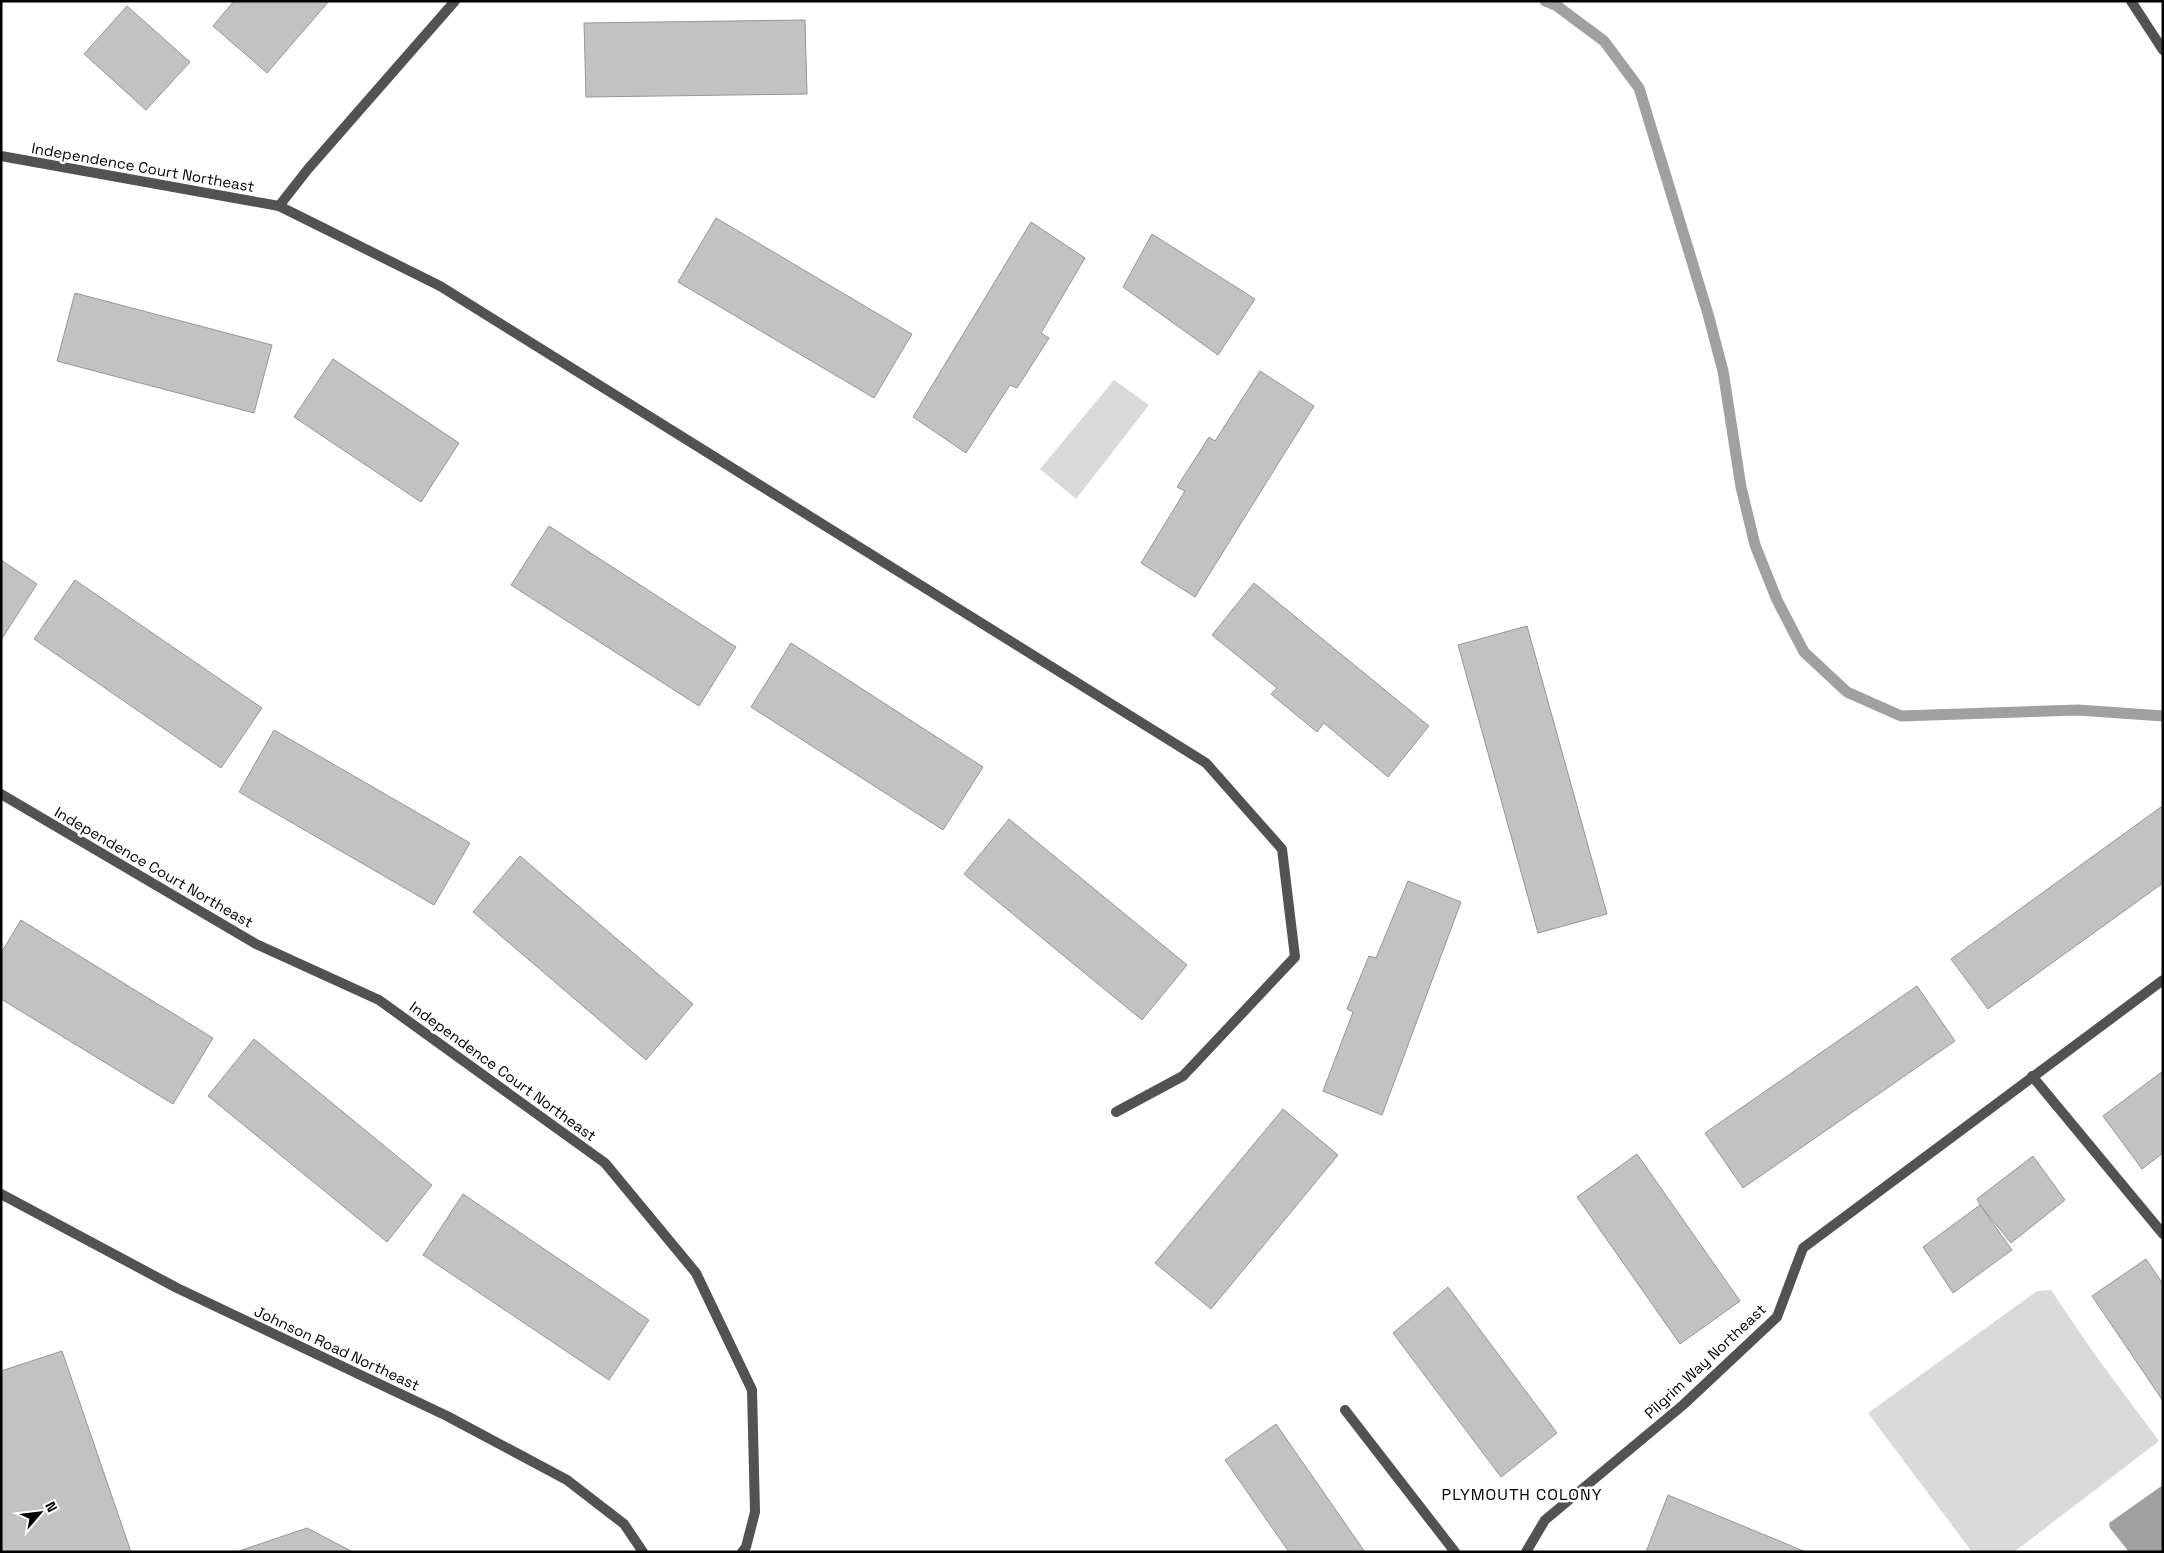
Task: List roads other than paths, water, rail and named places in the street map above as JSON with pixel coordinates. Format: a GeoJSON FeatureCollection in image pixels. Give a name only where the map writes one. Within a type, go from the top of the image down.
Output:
{"type":"FeatureCollection","features":[{"type":"Feature","properties":{"kind":"street"},"geometry":{"type":"LineString","coordinates":[[279,206],[455,1]]}},
{"type":"Feature","properties":{"kind":"street"},"geometry":{"type":"LineString","coordinates":[[2131,1],[2160,37],[2163,50]]}},
{"type":"Feature","properties":{"kind":"street","name":"Independence Court Northeast"},"geometry":{"type":"LineString","coordinates":[[1,156],[279,206],[440,286],[1206,763],[1282,849],[1295,957],[1183,1076],[1116,1112]]}},
{"type":"Feature","properties":{"kind":"street","name":"Independence Court Northeast"},"geometry":{"type":"LineString","coordinates":[[1,794],[256,944],[379,1000],[605,1163],[696,1273],[752,1390],[755,1512],[746,1548],[742,1552]]}},
{"type":"Feature","properties":{"kind":"street","name":"Pilgrim Way Northeast"},"geometry":{"type":"LineString","coordinates":[[1526,1552],[1545,1520],[1683,1405],[1777,1317],[1803,1248],[2163,980]]}},
{"type":"Feature","properties":{"kind":"street"},"geometry":{"type":"LineString","coordinates":[[2032,1076],[2163,1234]]}},
{"type":"Feature","properties":{"kind":"street","name":"Johnson Road Northeast"},"geometry":{"type":"LineString","coordinates":[[1,1194],[177,1288],[447,1416],[567,1480],[624,1524],[643,1552]]}},
{"type":"Feature","properties":{"kind":"street"},"geometry":{"type":"LineString","coordinates":[[1345,1410],[1455,1552]]}},
{"type":"Feature","properties":{"kind":"waterway"},"geometry":{"type":"LineString","coordinates":[[1545,1],[1557,6],[1604,41],[1639,88],[1708,314],[1723,371],[1741,487],[1755,545],[1777,600],[1804,652],[1847,692],[1901,716],[2078,710],[2163,716]]}},
{"type":"Feature","properties":{"kind":"district","name":"PLYMOUTH COLONY"},"geometry":{"type":"Point","coordinates":[1522,1494]}}]}
